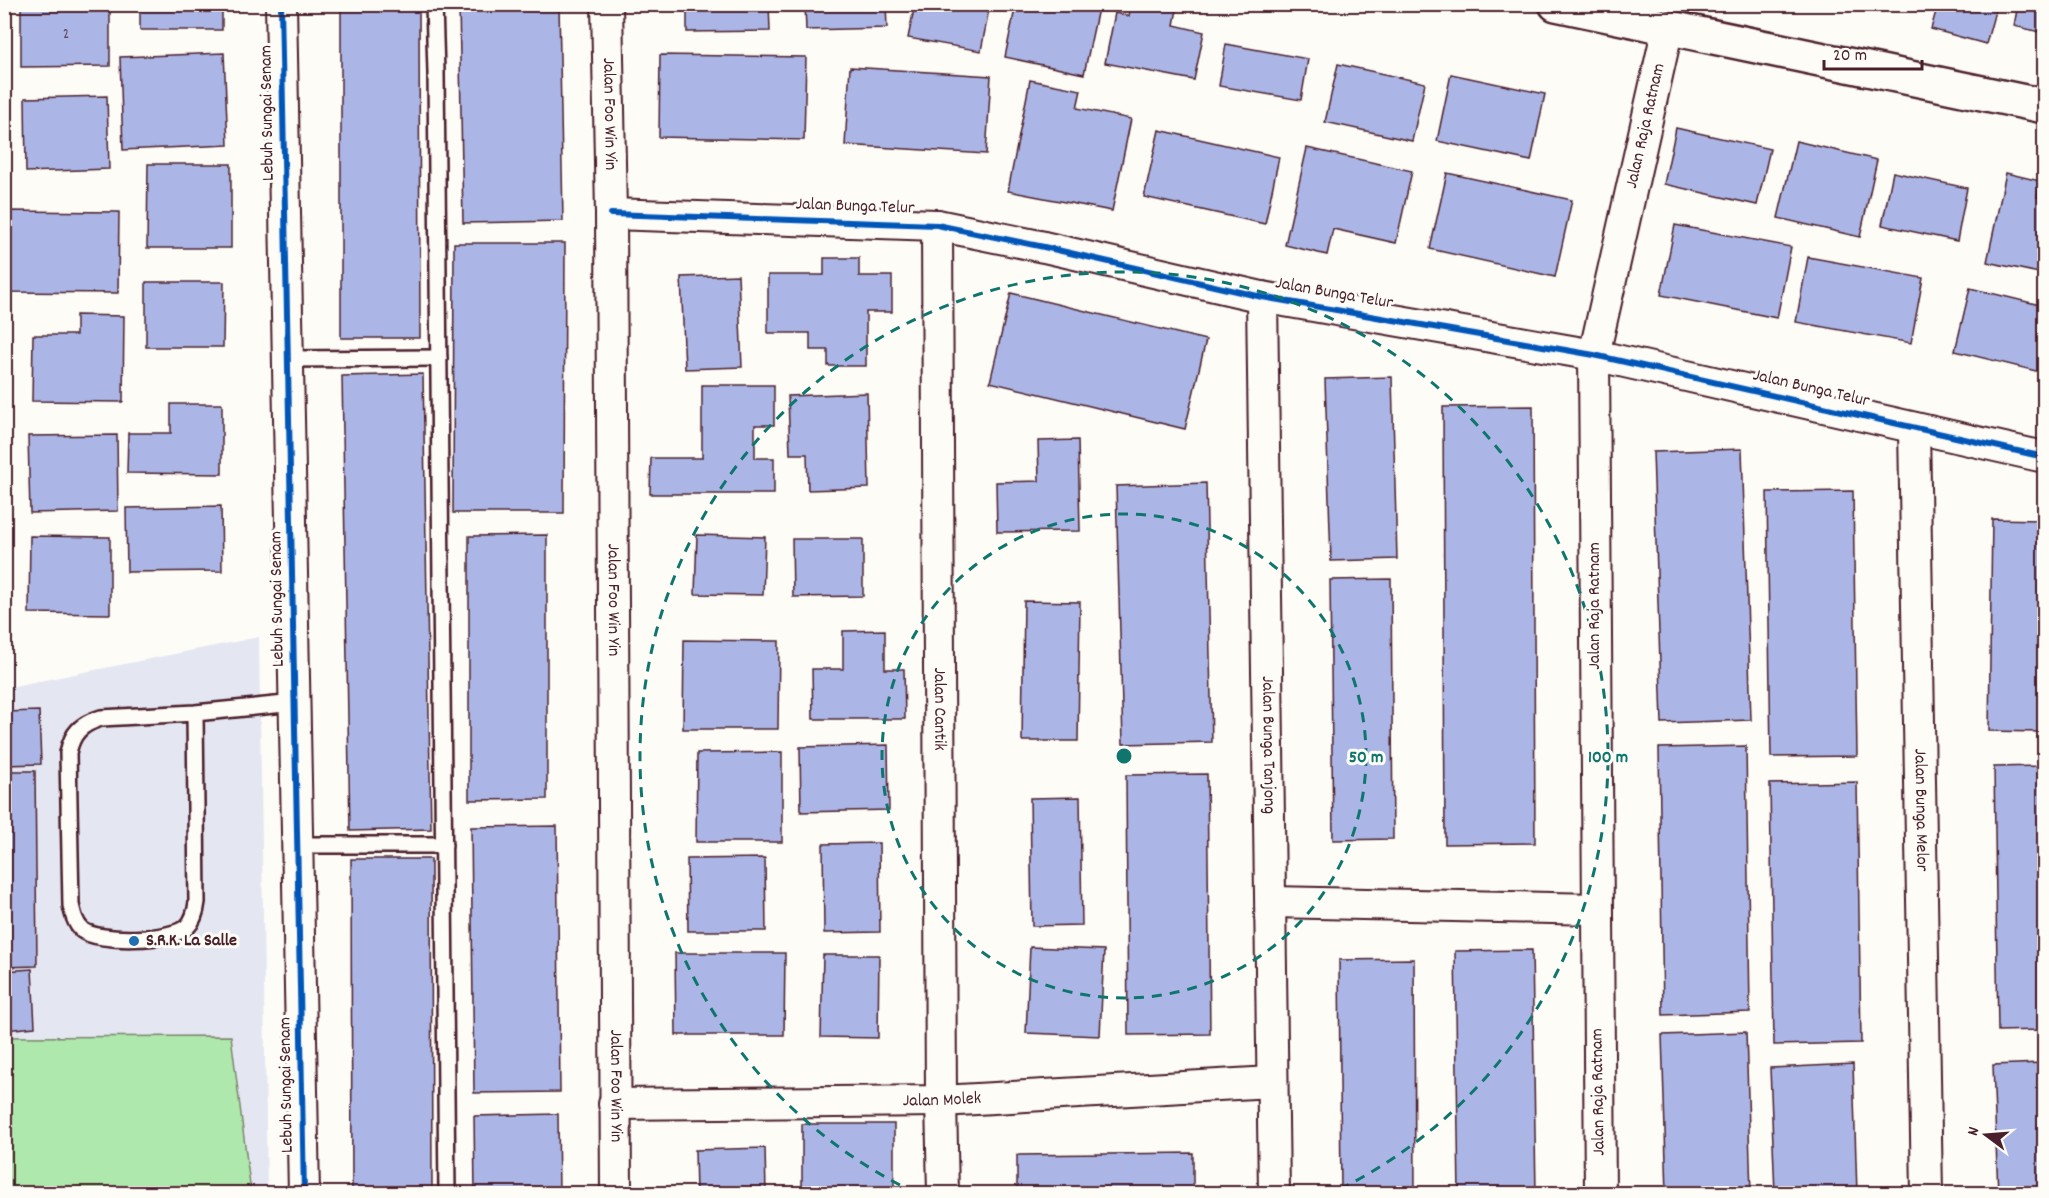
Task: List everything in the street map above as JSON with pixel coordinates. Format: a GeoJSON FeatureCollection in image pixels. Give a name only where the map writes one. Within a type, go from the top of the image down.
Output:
{"type":"FeatureCollection","features":[{"type":"Feature","properties":{"kind":"street","name":"Lebuh Sungai Senam"},"geometry":{"type":"LineString","coordinates":[[281,4],[304,1194]]}},
{"type":"Feature","properties":{"kind":"street","name":"Jalan Foo Win Yin"},"geometry":{"type":"LineString","coordinates":[[607,4],[611,214],[616,1194]]}},
{"type":"Feature","properties":{"kind":"street"},"geometry":{"type":"LineString","coordinates":[[1556,4],[2044,106]]}},
{"type":"Feature","properties":{"kind":"street","name":"Jalan Raja Ratnam"},"geometry":{"type":"LineString","coordinates":[[1600,1194],[1594,355],[1668,27]]}},
{"type":"Feature","properties":{"kind":"street","name":"Jalan Bunga Telur"},"geometry":{"type":"LineString","coordinates":[[611,214],[937,225],[1262,297],[1594,355],[2044,458]]}},
{"type":"Feature","properties":{"kind":"street","name":"Jalan Cantik"},"geometry":{"type":"LineString","coordinates":[[937,225],[940,1101],[943,1194]]}},
{"type":"Feature","properties":{"kind":"street","name":"Jalan Bunga Tanjong"},"geometry":{"type":"LineString","coordinates":[[1262,297],[1272,902],[1271,1082],[1274,1194]]}},
{"type":"Feature","properties":{"kind":"street","name":"Jalan Bunga Melor"},"geometry":{"type":"LineString","coordinates":[[1914,428],[1927,1194]]}},
{"type":"Feature","properties":{"kind":"street"},"geometry":{"type":"LineString","coordinates":[[1272,902],[1597,909]]}},
{"type":"Feature","properties":{"kind":"street","name":"Jalan Molek"},"geometry":{"type":"LineString","coordinates":[[614,1104],[940,1101],[1271,1082]]}},
{"type":"Feature","properties":{"kind":"lane"},"geometry":{"type":"LineString","coordinates":[[434,4],[447,1194]]}},
{"type":"Feature","properties":{"kind":"lane"},"geometry":{"type":"LineString","coordinates":[[288,359],[439,358]]}},
{"type":"Feature","properties":{"kind":"lane"},"geometry":{"type":"LineString","coordinates":[[195,713],[197,902],[195,915],[188,926],[177,933],[165,936],[105,938],[92,936],[81,929],[74,918],[71,904],[69,753],[71,740],[78,730],[88,722],[101,718],[195,713],[295,703]]}},
{"type":"Feature","properties":{"kind":"lane"},"geometry":{"type":"LineString","coordinates":[[298,845],[444,845]]}},
{"type":"Feature","properties":{"kind":"shaded area","name":"S.R.K. La Salle"},"geometry":{"type":"Polygon","coordinates":[[[259,637],[267,1193],[5,1194],[5,688],[259,637]]]}},
{"type":"Feature","properties":{"kind":"green space"},"geometry":{"type":"Polygon","coordinates":[[[231,1036],[251,1193],[5,1193],[5,1037],[231,1036]]]}},
{"type":"Feature","properties":{"kind":"building"},"geometry":{"type":"Polygon","coordinates":[[[21,4],[110,4],[110,66],[21,67],[21,4]]]}},
{"type":"Feature","properties":{"kind":"building"},"geometry":{"type":"Polygon","coordinates":[[[140,4],[222,4],[222,30],[140,30],[140,4]]]}},
{"type":"Feature","properties":{"kind":"building"},"geometry":{"type":"Polygon","coordinates":[[[341,4],[419,4],[420,338],[341,338],[341,4]]]}},
{"type":"Feature","properties":{"kind":"building"},"geometry":{"type":"Polygon","coordinates":[[[459,4],[559,4],[563,221],[463,223],[459,4]]]}},
{"type":"Feature","properties":{"kind":"building"},"geometry":{"type":"Polygon","coordinates":[[[687,4],[769,4],[770,31],[687,32],[687,4]]]}},
{"type":"Feature","properties":{"kind":"building"},"geometry":{"type":"Polygon","coordinates":[[[805,4],[886,4],[887,28],[806,30],[805,4]]]}},
{"type":"Feature","properties":{"kind":"building"},"geometry":{"type":"Polygon","coordinates":[[[915,4],[990,4],[981,51],[908,38],[915,4]]]}},
{"type":"Feature","properties":{"kind":"building"},"geometry":{"type":"Polygon","coordinates":[[[1016,4],[1099,4],[1084,74],[1005,57],[1016,4]]]}},
{"type":"Feature","properties":{"kind":"building"},"geometry":{"type":"Polygon","coordinates":[[[1131,4],[1178,4],[1174,25],[1204,32],[1194,80],[1105,63],[1115,13],[1129,16],[1131,4]]]}},
{"type":"Feature","properties":{"kind":"building"},"geometry":{"type":"Polygon","coordinates":[[[1938,4],[1997,4],[1986,44],[1931,29],[1938,4]]]}},
{"type":"Feature","properties":{"kind":"building"},"geometry":{"type":"Polygon","coordinates":[[[2018,4],[2044,4],[2044,33],[2014,26],[2018,4]]]}},
{"type":"Feature","properties":{"kind":"building"},"geometry":{"type":"Polygon","coordinates":[[[1226,44],[1308,59],[1301,100],[1219,86],[1226,44]]]}},
{"type":"Feature","properties":{"kind":"building"},"geometry":{"type":"Polygon","coordinates":[[[224,53],[228,145],[123,150],[120,57],[224,53]]]}},
{"type":"Feature","properties":{"kind":"building"},"geometry":{"type":"Polygon","coordinates":[[[660,55],[806,57],[804,140],[659,137],[660,55]]]}},
{"type":"Feature","properties":{"kind":"building"},"geometry":{"type":"Polygon","coordinates":[[[1338,64],[1425,83],[1412,141],[1325,122],[1338,64]]]}},
{"type":"Feature","properties":{"kind":"building"},"geometry":{"type":"Polygon","coordinates":[[[850,67],[991,76],[986,154],[845,145],[850,67]]]}},
{"type":"Feature","properties":{"kind":"building"},"geometry":{"type":"Polygon","coordinates":[[[1451,74],[1545,94],[1531,161],[1437,141],[1451,74]]]}},
{"type":"Feature","properties":{"kind":"building"},"geometry":{"type":"Polygon","coordinates":[[[1030,80],[1081,90],[1077,108],[1131,119],[1112,211],[1008,191],[1030,80]]]}},
{"type":"Feature","properties":{"kind":"building"},"geometry":{"type":"Polygon","coordinates":[[[107,96],[109,169],[26,172],[25,98],[107,96]]]}},
{"type":"Feature","properties":{"kind":"building"},"geometry":{"type":"Polygon","coordinates":[[[1676,128],[1770,149],[1757,205],[1664,184],[1676,128]]]}},
{"type":"Feature","properties":{"kind":"building"},"geometry":{"type":"Polygon","coordinates":[[[1159,130],[1279,157],[1265,224],[1144,197],[1159,130]]]}},
{"type":"Feature","properties":{"kind":"building"},"geometry":{"type":"Polygon","coordinates":[[[1796,141],[1877,160],[1860,237],[1778,218],[1796,141]]]}},
{"type":"Feature","properties":{"kind":"building"},"geometry":{"type":"Polygon","coordinates":[[[1307,148],[1412,171],[1396,243],[1333,229],[1327,255],[1285,245],[1307,148]]]}},
{"type":"Feature","properties":{"kind":"building"},"geometry":{"type":"Polygon","coordinates":[[[148,164],[231,164],[231,248],[147,248],[148,164]]]}},
{"type":"Feature","properties":{"kind":"building"},"geometry":{"type":"Polygon","coordinates":[[[1893,172],[1967,188],[1957,241],[1882,225],[1893,172]]]}},
{"type":"Feature","properties":{"kind":"building"},"geometry":{"type":"Polygon","coordinates":[[[1447,173],[1572,200],[1555,277],[1430,249],[1447,173]]]}},
{"type":"Feature","properties":{"kind":"building"},"geometry":{"type":"Polygon","coordinates":[[[2006,173],[2040,181],[2037,197],[2044,198],[2044,274],[1987,262],[2006,173]]]}},
{"type":"Feature","properties":{"kind":"building"},"geometry":{"type":"Polygon","coordinates":[[[4,211],[119,212],[118,293],[4,292],[4,211]]]}},
{"type":"Feature","properties":{"kind":"building"},"geometry":{"type":"Polygon","coordinates":[[[1675,225],[1791,247],[1777,318],[1661,295],[1675,225]]]}},
{"type":"Feature","properties":{"kind":"building"},"geometry":{"type":"Polygon","coordinates":[[[454,243],[565,243],[564,513],[453,513],[454,243]]]}},
{"type":"Feature","properties":{"kind":"building"},"geometry":{"type":"Polygon","coordinates":[[[1808,257],[1923,278],[1911,343],[1796,322],[1808,257]]]}},
{"type":"Feature","properties":{"kind":"building"},"geometry":{"type":"Polygon","coordinates":[[[824,258],[859,258],[859,276],[892,276],[892,312],[866,312],[866,366],[828,366],[828,350],[810,350],[810,333],[768,333],[768,275],[824,275],[824,258]]]}},
{"type":"Feature","properties":{"kind":"building"},"geometry":{"type":"Polygon","coordinates":[[[738,275],[742,367],[685,369],[681,277],[738,275]]]}},
{"type":"Feature","properties":{"kind":"building"},"geometry":{"type":"Polygon","coordinates":[[[146,282],[224,282],[223,347],[146,347],[146,282]]]}},
{"type":"Feature","properties":{"kind":"building"},"geometry":{"type":"Polygon","coordinates":[[[1970,288],[2044,306],[2044,373],[1955,351],[1970,288]]]}},
{"type":"Feature","properties":{"kind":"building"},"geometry":{"type":"Polygon","coordinates":[[[1011,293],[1206,340],[1185,429],[990,382],[1011,293]]]}},
{"type":"Feature","properties":{"kind":"building"},"geometry":{"type":"Polygon","coordinates":[[[76,315],[124,316],[123,402],[32,401],[33,335],[76,335],[76,315]]]}},
{"type":"Feature","properties":{"kind":"building"},"geometry":{"type":"Polygon","coordinates":[[[423,374],[431,829],[350,831],[342,376],[423,374]]]}},
{"type":"Feature","properties":{"kind":"building"},"geometry":{"type":"Polygon","coordinates":[[[1392,377],[1397,559],[1331,561],[1325,379],[1392,377]]]}},
{"type":"Feature","properties":{"kind":"building"},"geometry":{"type":"Polygon","coordinates":[[[702,385],[774,385],[774,425],[755,425],[755,458],[774,458],[774,494],[650,494],[651,458],[702,458],[702,385]]]}},
{"type":"Feature","properties":{"kind":"building"},"geometry":{"type":"Polygon","coordinates":[[[867,393],[869,488],[808,490],[807,454],[790,454],[788,396],[867,393]]]}},
{"type":"Feature","properties":{"kind":"building"},"geometry":{"type":"Polygon","coordinates":[[[171,404],[222,404],[222,474],[127,473],[128,433],[171,433],[171,404]]]}},
{"type":"Feature","properties":{"kind":"building"},"geometry":{"type":"Polygon","coordinates":[[[1533,406],[1535,843],[1445,844],[1443,407],[1533,406]]]}},
{"type":"Feature","properties":{"kind":"building"},"geometry":{"type":"Polygon","coordinates":[[[117,435],[118,511],[30,513],[28,436],[117,435]]]}},
{"type":"Feature","properties":{"kind":"building"},"geometry":{"type":"Polygon","coordinates":[[[1078,440],[1080,531],[997,532],[996,482],[1039,481],[1038,441],[1078,440]]]}},
{"type":"Feature","properties":{"kind":"building"},"geometry":{"type":"Polygon","coordinates":[[[1742,449],[1751,720],[1662,723],[1653,452],[1742,449]]]}},
{"type":"Feature","properties":{"kind":"building"},"geometry":{"type":"Polygon","coordinates":[[[1206,483],[1212,742],[1123,744],[1116,486],[1206,483]]]}},
{"type":"Feature","properties":{"kind":"building"},"geometry":{"type":"Polygon","coordinates":[[[1853,491],[1857,756],[1771,757],[1767,492],[1853,491]]]}},
{"type":"Feature","properties":{"kind":"building"},"geometry":{"type":"Polygon","coordinates":[[[221,506],[222,571],[127,572],[126,508],[221,506]]]}},
{"type":"Feature","properties":{"kind":"building"},"geometry":{"type":"Polygon","coordinates":[[[1992,519],[2044,520],[2044,732],[1989,731],[1992,519]]]}},
{"type":"Feature","properties":{"kind":"building"},"geometry":{"type":"Polygon","coordinates":[[[547,535],[547,799],[469,800],[469,536],[547,535]]]}},
{"type":"Feature","properties":{"kind":"building"},"geometry":{"type":"Polygon","coordinates":[[[697,535],[765,537],[763,595],[695,594],[697,535]]]}},
{"type":"Feature","properties":{"kind":"building"},"geometry":{"type":"Polygon","coordinates":[[[30,536],[110,537],[110,614],[29,613],[30,536]]]}},
{"type":"Feature","properties":{"kind":"building"},"geometry":{"type":"Polygon","coordinates":[[[792,539],[863,539],[863,596],[793,597],[792,539]]]}},
{"type":"Feature","properties":{"kind":"building"},"geometry":{"type":"Polygon","coordinates":[[[1391,579],[1393,839],[1333,840],[1330,580],[1391,579]]]}},
{"type":"Feature","properties":{"kind":"building"},"geometry":{"type":"Polygon","coordinates":[[[1024,601],[1080,602],[1078,741],[1022,741],[1024,601]]]}},
{"type":"Feature","properties":{"kind":"building"},"geometry":{"type":"Polygon","coordinates":[[[885,630],[885,669],[904,669],[905,719],[813,719],[812,669],[843,669],[843,631],[885,630]]]}},
{"type":"Feature","properties":{"kind":"building"},"geometry":{"type":"Polygon","coordinates":[[[684,640],[779,641],[778,729],[683,729],[684,640]]]}},
{"type":"Feature","properties":{"kind":"building"},"geometry":{"type":"Polygon","coordinates":[[[39,711],[41,764],[4,765],[4,712],[39,711]]]}},
{"type":"Feature","properties":{"kind":"building"},"geometry":{"type":"Polygon","coordinates":[[[888,745],[889,810],[801,812],[800,747],[888,745]]]}},
{"type":"Feature","properties":{"kind":"building"},"geometry":{"type":"Polygon","coordinates":[[[1746,746],[1750,1012],[1663,1015],[1659,748],[1746,746]]]}},
{"type":"Feature","properties":{"kind":"building"},"geometry":{"type":"Polygon","coordinates":[[[782,752],[782,842],[696,842],[697,753],[782,752]]]}},
{"type":"Feature","properties":{"kind":"building"},"geometry":{"type":"Polygon","coordinates":[[[2044,766],[2044,1030],[1998,1031],[1994,767],[2044,766]]]}},
{"type":"Feature","properties":{"kind":"building"},"geometry":{"type":"Polygon","coordinates":[[[4,771],[35,771],[37,966],[4,967],[4,771]]]}},
{"type":"Feature","properties":{"kind":"building"},"geometry":{"type":"Polygon","coordinates":[[[1207,774],[1210,1034],[1128,1035],[1126,775],[1207,774]]]}},
{"type":"Feature","properties":{"kind":"building"},"geometry":{"type":"Polygon","coordinates":[[[1857,782],[1861,1043],[1774,1045],[1770,784],[1857,782]]]}},
{"type":"Feature","properties":{"kind":"building"},"geometry":{"type":"Polygon","coordinates":[[[1080,797],[1082,925],[1032,926],[1030,798],[1080,797]]]}},
{"type":"Feature","properties":{"kind":"building"},"geometry":{"type":"Polygon","coordinates":[[[557,826],[560,1092],[474,1093],[471,827],[557,826]]]}},
{"type":"Feature","properties":{"kind":"building"},"geometry":{"type":"Polygon","coordinates":[[[879,843],[880,932],[824,933],[823,844],[879,843]]]}},
{"type":"Feature","properties":{"kind":"building"},"geometry":{"type":"Polygon","coordinates":[[[765,858],[766,931],[688,931],[687,859],[765,858]]]}},
{"type":"Feature","properties":{"kind":"building"},"geometry":{"type":"Polygon","coordinates":[[[351,859],[431,859],[432,1194],[352,1194],[351,859]]]}},
{"type":"Feature","properties":{"kind":"building"},"geometry":{"type":"Polygon","coordinates":[[[1030,947],[1104,950],[1100,1036],[1026,1033],[1030,947]]]}},
{"type":"Feature","properties":{"kind":"building"},"geometry":{"type":"Polygon","coordinates":[[[1532,950],[1536,1194],[1459,1194],[1455,951],[1532,950]]]}},
{"type":"Feature","properties":{"kind":"building"},"geometry":{"type":"Polygon","coordinates":[[[675,953],[785,953],[784,1035],[676,1035],[675,953]]]}},
{"type":"Feature","properties":{"kind":"building"},"geometry":{"type":"Polygon","coordinates":[[[823,955],[879,955],[878,1038],[821,1037],[823,955]]]}},
{"type":"Feature","properties":{"kind":"building"},"geometry":{"type":"Polygon","coordinates":[[[1414,959],[1415,1194],[1341,1194],[1339,960],[1414,959]]]}},
{"type":"Feature","properties":{"kind":"building"},"geometry":{"type":"Polygon","coordinates":[[[32,969],[35,1027],[4,1030],[4,971],[32,969]]]}},
{"type":"Feature","properties":{"kind":"building"},"geometry":{"type":"Polygon","coordinates":[[[1746,1032],[1751,1194],[1667,1194],[1662,1035],[1746,1032]]]}},
{"type":"Feature","properties":{"kind":"building"},"geometry":{"type":"Polygon","coordinates":[[[2044,1063],[2044,1194],[1998,1194],[1993,1065],[2044,1063]]]}},
{"type":"Feature","properties":{"kind":"building"},"geometry":{"type":"Polygon","coordinates":[[[1853,1064],[1857,1194],[1775,1194],[1770,1068],[1853,1064]]]}},
{"type":"Feature","properties":{"kind":"building"},"geometry":{"type":"Polygon","coordinates":[[[558,1114],[559,1194],[475,1194],[474,1116],[558,1114]]]}},
{"type":"Feature","properties":{"kind":"building"},"geometry":{"type":"Polygon","coordinates":[[[802,1124],[894,1124],[894,1194],[802,1194],[802,1124]]]}},
{"type":"Feature","properties":{"kind":"building"},"geometry":{"type":"Polygon","coordinates":[[[765,1148],[766,1194],[696,1194],[695,1150],[765,1148]]]}},
{"type":"Feature","properties":{"kind":"building"},"geometry":{"type":"Polygon","coordinates":[[[1193,1153],[1193,1194],[1017,1194],[1017,1155],[1193,1153]]]}},
{"type":"Feature","properties":{"kind":"cycle path"},"geometry":{"type":"LineString","coordinates":[[281,4],[304,1194]]}},
{"type":"Feature","properties":{"kind":"cycle path"},"geometry":{"type":"LineString","coordinates":[[611,214],[937,225],[1262,297],[1594,355],[2044,457]]}},
{"type":"Feature","properties":{"kind":"place","name":"S.R.K. La Salle"},"geometry":{"type":"Point","coordinates":[134,941]}}]}
